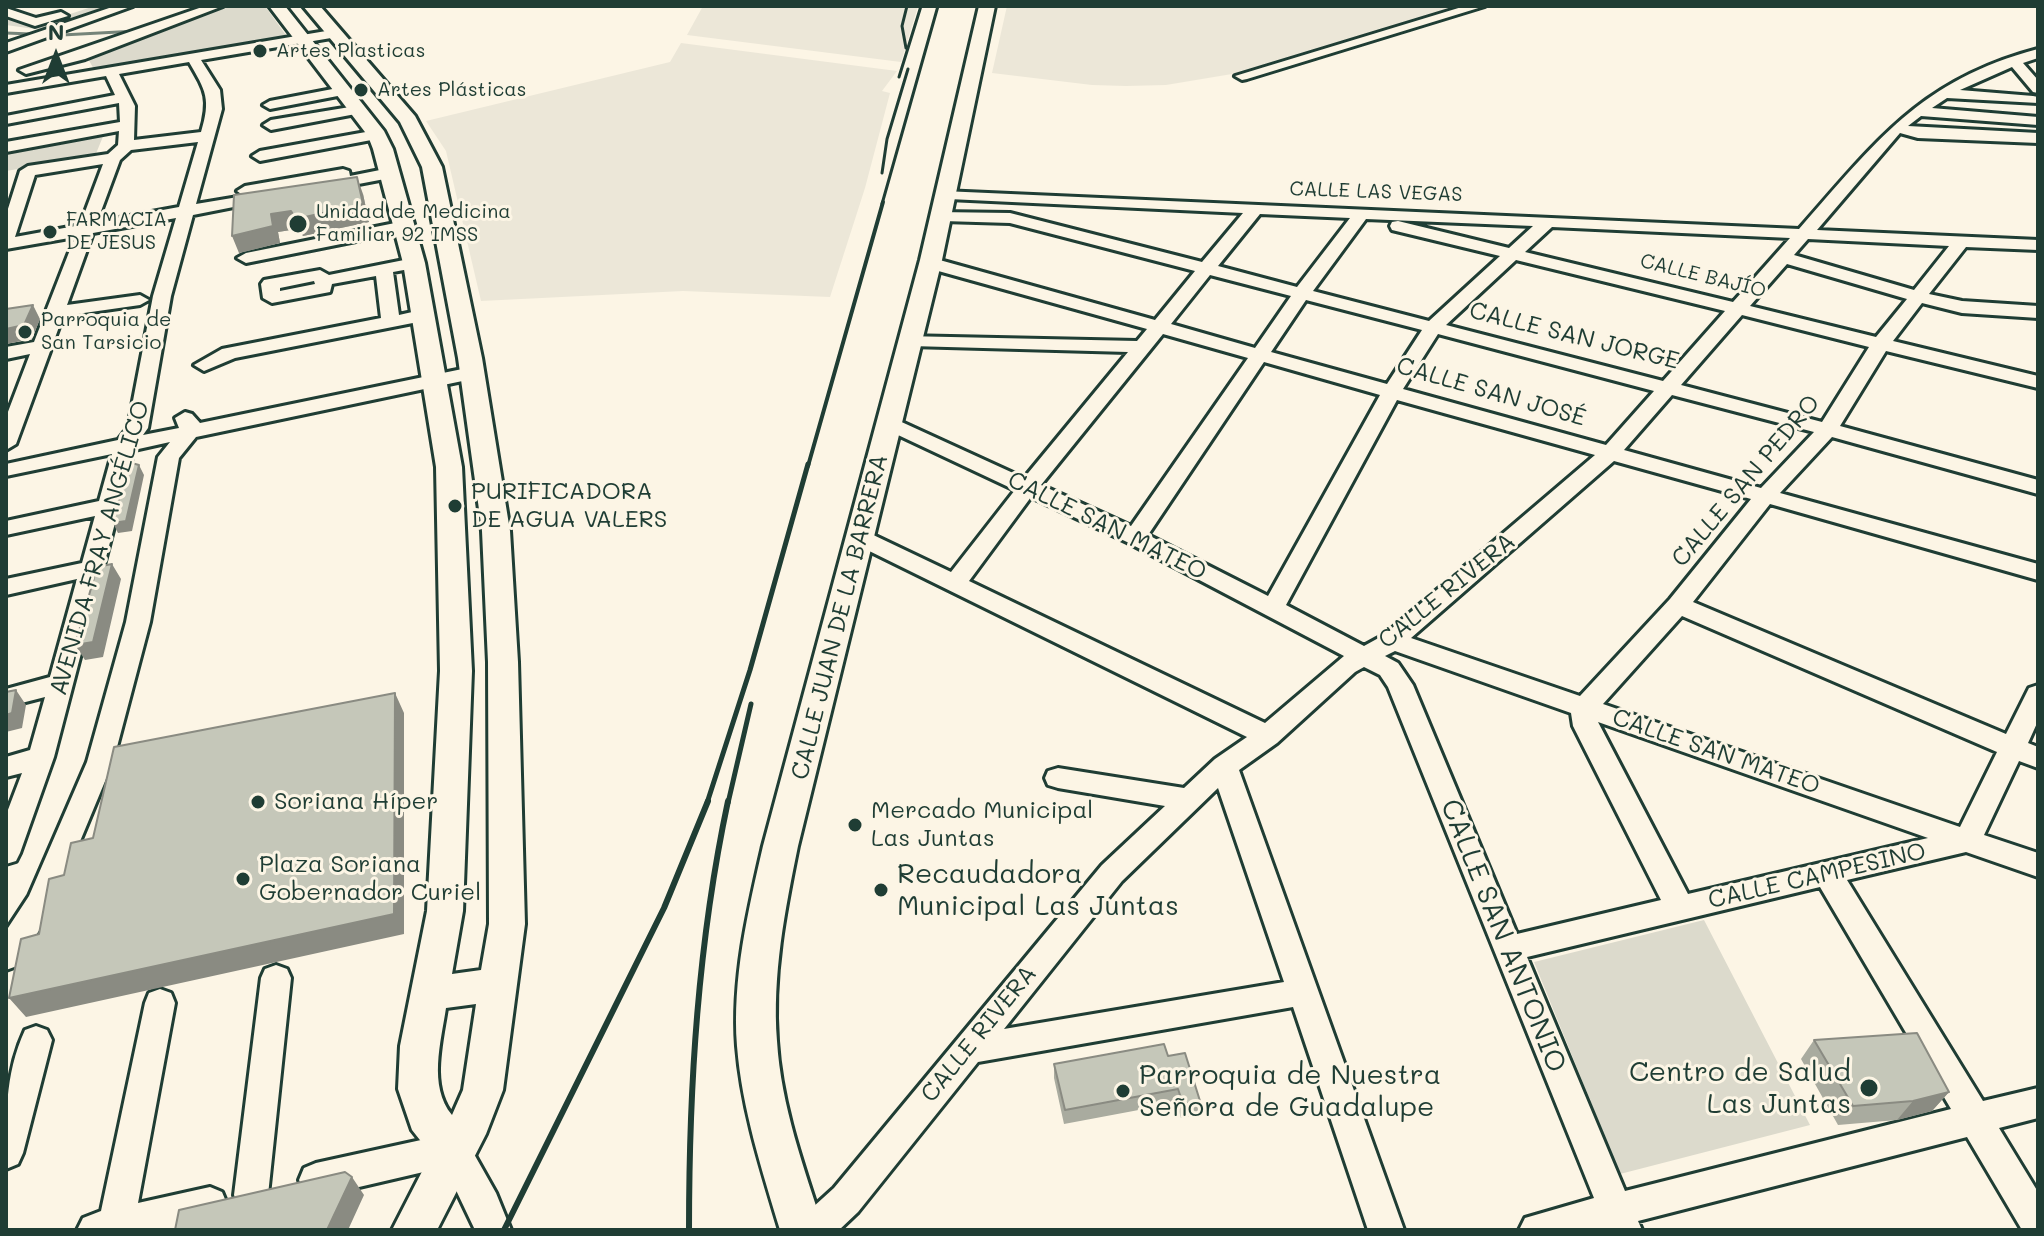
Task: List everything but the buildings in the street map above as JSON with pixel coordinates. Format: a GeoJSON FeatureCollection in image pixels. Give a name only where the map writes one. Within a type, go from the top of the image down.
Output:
{"type":"FeatureCollection","features":[{"type":"Feature","properties":{"kind":"main road"},"geometry":{"type":"LineString","coordinates":[[277,6],[306,49],[377,135],[414,263],[449,467],[456,671],[445,911],[420,1046],[418,1089],[427,1116],[453,1149]]}},
{"type":"Feature","properties":{"kind":"main road"},"geometry":{"type":"LineString","coordinates":[[311,6],[408,120],[432,167],[471,366],[496,531],[503,662],[507,924],[483,1090],[471,1120],[453,1149],[414,1230]]}},
{"type":"Feature","properties":{"kind":"main road","name":"CALLE JUAN DE LA BARRERA"},"geometry":{"type":"LineString","coordinates":[[802,1230],[765,1112],[757,1000],[764,923],[859,537],[946,205],[987,6]]}},
{"type":"Feature","properties":{"kind":"main road"},"geometry":{"type":"LineString","coordinates":[[456,671],[503,662]]}},
{"type":"Feature","properties":{"kind":"main road"},"geometry":{"type":"LineString","coordinates":[[431,993],[498,985]]}},
{"type":"Feature","properties":{"kind":"street"},"geometry":{"type":"LineString","coordinates":[[10,13],[42,6]]}},
{"type":"Feature","properties":{"kind":"street"},"geometry":{"type":"LineString","coordinates":[[33,40],[44,26],[94,6]]}},
{"type":"Feature","properties":{"kind":"street"},"geometry":{"type":"LineString","coordinates":[[75,23],[127,6]]}},
{"type":"Feature","properties":{"kind":"street"},"geometry":{"type":"LineString","coordinates":[[6,74],[50,66],[217,6]]}},
{"type":"Feature","properties":{"kind":"street"},"geometry":{"type":"LineString","coordinates":[[1242,76],[1479,6]]}},
{"type":"Feature","properties":{"kind":"street"},"geometry":{"type":"LineString","coordinates":[[10,13],[44,26]]}},
{"type":"Feature","properties":{"kind":"street"},"geometry":{"type":"LineString","coordinates":[[6,28],[75,23],[118,26],[172,22]]}},
{"type":"Feature","properties":{"kind":"street"},"geometry":{"type":"LineString","coordinates":[[6,89],[193,58],[306,49],[332,34]]}},
{"type":"Feature","properties":{"kind":"street"},"geometry":{"type":"LineString","coordinates":[[7,45],[33,40],[114,43]]}},
{"type":"Feature","properties":{"kind":"street","name":"CALLE RIVERA"},"geometry":{"type":"LineString","coordinates":[[813,1230],[846,1200],[1112,873],[1189,799],[1224,766],[1268,736],[1346,666],[1393,641],[1611,452],[1897,128],[1917,111],[1970,77],[2038,53]]}},
{"type":"Feature","properties":{"kind":"street","name":"AVENIDA FRAY ANGÉLICO"},"geometry":{"type":"LineString","coordinates":[[7,850],[41,757],[94,568],[108,506],[132,437],[162,296],[215,109],[213,90],[193,58]]}},
{"type":"Feature","properties":{"kind":"street"},"geometry":{"type":"LineString","coordinates":[[2013,62],[2038,65]]}},
{"type":"Feature","properties":{"kind":"street"},"geometry":{"type":"LineString","coordinates":[[2013,62],[2036,90]]}},
{"type":"Feature","properties":{"kind":"street"},"geometry":{"type":"LineString","coordinates":[[50,66],[58,80]]}},
{"type":"Feature","properties":{"kind":"street"},"geometry":{"type":"LineString","coordinates":[[111,72],[128,106],[126,146]]}},
{"type":"Feature","properties":{"kind":"street"},"geometry":{"type":"LineString","coordinates":[[1944,93],[2036,90]]}},
{"type":"Feature","properties":{"kind":"street"},"geometry":{"type":"LineString","coordinates":[[270,105],[343,91]]}},
{"type":"Feature","properties":{"kind":"street"},"geometry":{"type":"LineString","coordinates":[[6,120],[124,98]]}},
{"type":"Feature","properties":{"kind":"street"},"geometry":{"type":"LineString","coordinates":[[271,125],[356,110]]}},
{"type":"Feature","properties":{"kind":"street"},"geometry":{"type":"LineString","coordinates":[[1917,111],[2038,121]]}},
{"type":"Feature","properties":{"kind":"street"},"geometry":{"type":"LineString","coordinates":[[6,147],[126,125]]}},
{"type":"Feature","properties":{"kind":"street"},"geometry":{"type":"LineString","coordinates":[[1897,128],[1918,133],[2038,138]]}},
{"type":"Feature","properties":{"kind":"street"},"geometry":{"type":"LineString","coordinates":[[260,156],[319,151],[377,135]]}},
{"type":"Feature","properties":{"kind":"street"},"geometry":{"type":"LineString","coordinates":[[132,437],[11,449],[15,398],[44,346],[113,158],[126,146],[207,136]]}},
{"type":"Feature","properties":{"kind":"street"},"geometry":{"type":"LineString","coordinates":[[113,158],[28,171],[7,238],[389,169]]}},
{"type":"Feature","properties":{"kind":"street"},"geometry":{"type":"LineString","coordinates":[[1095,240],[1130,203]]}},
{"type":"Feature","properties":{"kind":"street","name":"CALLE LAS VEGAS"},"geometry":{"type":"LineString","coordinates":[[946,205],[1130,203],[2038,245]]}},
{"type":"Feature","properties":{"kind":"street","name":"CALLE SAN JORGE"},"geometry":{"type":"LineString","coordinates":[[946,205],[1010,218],[1206,268],[1828,429],[2038,487]]}},
{"type":"Feature","properties":{"kind":"street"},"geometry":{"type":"LineString","coordinates":[[954,584],[1140,347],[1255,209]]}},
{"type":"Feature","properties":{"kind":"street"},"geometry":{"type":"LineString","coordinates":[[1135,537],[1359,215]]}},
{"type":"Feature","properties":{"kind":"street","name":"CALLE BAJÍO"},"geometry":{"type":"LineString","coordinates":[[1359,215],[2038,382]]}},
{"type":"Feature","properties":{"kind":"street"},"geometry":{"type":"LineString","coordinates":[[1273,608],[1392,391],[1433,327],[1549,221]]}},
{"type":"Feature","properties":{"kind":"street"},"geometry":{"type":"LineString","coordinates":[[246,258],[405,226]]}},
{"type":"Feature","properties":{"kind":"street","name":"CALLE SAN PEDRO"},"geometry":{"type":"LineString","coordinates":[[1586,706],[1678,605],[1765,496],[1828,429],[1881,343],[1962,241]]}},
{"type":"Feature","properties":{"kind":"street"},"geometry":{"type":"LineString","coordinates":[[1783,257],[1962,307],[2038,312]]}},
{"type":"Feature","properties":{"kind":"street"},"geometry":{"type":"LineString","coordinates":[[271,291],[272,298],[324,288],[323,281],[414,263]]}},
{"type":"Feature","properties":{"kind":"street","name":"CALLE SAN JOSÉ"},"geometry":{"type":"LineString","coordinates":[[930,263],[2038,572]]}},
{"type":"Feature","properties":{"kind":"street"},"geometry":{"type":"LineString","coordinates":[[384,268],[391,322]]}},
{"type":"Feature","properties":{"kind":"street"},"geometry":{"type":"LineString","coordinates":[[32,312],[140,300]]}},
{"type":"Feature","properties":{"kind":"street"},"geometry":{"type":"LineString","coordinates":[[204,365],[229,353],[421,316]]}},
{"type":"Feature","properties":{"kind":"street"},"geometry":{"type":"LineString","coordinates":[[911,340],[1140,347]]}},
{"type":"Feature","properties":{"kind":"street"},"geometry":{"type":"LineString","coordinates":[[6,353],[44,346]]}},
{"type":"Feature","properties":{"kind":"street"},"geometry":{"type":"LineString","coordinates":[[6,470],[132,437],[471,366]]}},
{"type":"Feature","properties":{"kind":"street","name":"CALLE SAN MATEO"},"geometry":{"type":"LineString","coordinates":[[888,423],[1135,537],[1365,656]]}},
{"type":"Feature","properties":{"kind":"street","name":"AVENIDA FRAY ANGÉLICO"},"geometry":{"type":"LineString","coordinates":[[6,957],[41,902],[100,762],[138,622],[169,457],[187,425]]}},
{"type":"Feature","properties":{"kind":"street"},"geometry":{"type":"LineString","coordinates":[[6,528],[108,506]]}},
{"type":"Feature","properties":{"kind":"street"},"geometry":{"type":"LineString","coordinates":[[859,537],[1268,736]]}},
{"type":"Feature","properties":{"kind":"street"},"geometry":{"type":"LineString","coordinates":[[6,587],[94,568]]}},
{"type":"Feature","properties":{"kind":"street"},"geometry":{"type":"LineString","coordinates":[[1678,605],[2025,753]]}},
{"type":"Feature","properties":{"kind":"street","name":"CALLE SAN MATEO"},"geometry":{"type":"LineString","coordinates":[[1393,641],[2038,865]]}},
{"type":"Feature","properties":{"kind":"street","name":"CALLE SAN ANTONIO"},"geometry":{"type":"LineString","coordinates":[[1365,656],[1389,669],[1400,685],[1620,1220]]}},
{"type":"Feature","properties":{"kind":"street"},"geometry":{"type":"LineString","coordinates":[[6,698],[61,683]]}},
{"type":"Feature","properties":{"kind":"street"},"geometry":{"type":"LineString","coordinates":[[1968,840],[2025,753],[2038,694]]}},
{"type":"Feature","properties":{"kind":"street"},"geometry":{"type":"LineString","coordinates":[[1586,706],[1583,715],[1586,726],[1680,908]]}},
{"type":"Feature","properties":{"kind":"street"},"geometry":{"type":"LineString","coordinates":[[6,767],[41,757]]}},
{"type":"Feature","properties":{"kind":"street"},"geometry":{"type":"LineString","coordinates":[[1224,766],[1386,1230]]}},
{"type":"Feature","properties":{"kind":"street"},"geometry":{"type":"LineString","coordinates":[[1058,778],[1189,799]]}},
{"type":"Feature","properties":{"kind":"street","name":"CALLE CAMPESINO"},"geometry":{"type":"LineString","coordinates":[[1508,949],[1968,840]]}},
{"type":"Feature","properties":{"kind":"street"},"geometry":{"type":"LineString","coordinates":[[1827,873],[2038,1224]]}},
{"type":"Feature","properties":{"kind":"street"},"geometry":{"type":"LineString","coordinates":[[251,1195],[276,978]]}},
{"type":"Feature","properties":{"kind":"street"},"geometry":{"type":"LineString","coordinates":[[966,1050],[1303,992]]}},
{"type":"Feature","properties":{"kind":"street"},"geometry":{"type":"LineString","coordinates":[[160,1003],[106,1228],[453,1149],[484,1205],[493,1230]]}},
{"type":"Feature","properties":{"kind":"street"},"geometry":{"type":"LineString","coordinates":[[6,1153],[36,1040]]}},
{"type":"Feature","properties":{"kind":"street"},"geometry":{"type":"LineString","coordinates":[[1537,1230],[1620,1220],[2038,1103]]}},
{"type":"Feature","properties":{"kind":"shaded area"},"geometry":{"type":"Polygon","coordinates":[[[95,6],[125,6],[49,31],[6,25],[6,13],[45,22],[95,6]]]}},
{"type":"Feature","properties":{"kind":"shaded area"},"geometry":{"type":"Polygon","coordinates":[[[227,6],[265,6],[288,38],[95,71],[87,57],[227,6]]]}},
{"type":"Feature","properties":{"kind":"shaded area"},"geometry":{"type":"Polygon","coordinates":[[[703,6],[918,6],[901,62],[687,35],[703,6]]]}},
{"type":"Feature","properties":{"kind":"shaded area"},"geometry":{"type":"Polygon","coordinates":[[[1007,6],[1468,6],[1232,74],[1166,85],[1126,86],[992,73],[1007,6]]]}},
{"type":"Feature","properties":{"kind":"shaded area"},"geometry":{"type":"Polygon","coordinates":[[[681,43],[897,71],[882,91],[890,93],[865,188],[830,297],[683,291],[481,301],[446,151],[426,121],[670,62],[681,43]]]}},
{"type":"Feature","properties":{"kind":"shaded area"},"geometry":{"type":"Polygon","coordinates":[[[104,134],[95,156],[6,171],[6,150],[104,134]]]}},
{"type":"Feature","properties":{"kind":"shaded area"},"geometry":{"type":"Polygon","coordinates":[[[1704,920],[1810,1125],[1620,1174],[1534,962],[1704,920]]]}},
{"type":"Feature","properties":{"kind":"waterway"},"geometry":{"type":"LineString","coordinates":[[62,35],[137,31]]}},
{"type":"Feature","properties":{"kind":"waterway"},"geometry":{"type":"LineString","coordinates":[[6,33],[31,34]]}},
{"type":"Feature","properties":{"kind":"railway"},"geometry":{"type":"LineString","coordinates":[[906,48],[902,26],[907,6]]}},
{"type":"Feature","properties":{"kind":"railway"},"geometry":{"type":"LineString","coordinates":[[899,77],[921,6]]}},
{"type":"Feature","properties":{"kind":"railway"},"geometry":{"type":"LineString","coordinates":[[882,204],[938,6]]}},
{"type":"Feature","properties":{"kind":"railway"},"geometry":{"type":"LineString","coordinates":[[882,173],[887,139],[908,69]]}},
{"type":"Feature","properties":{"kind":"railway"},"geometry":{"type":"LineString","coordinates":[[808,466],[883,202]]}},
{"type":"Feature","properties":{"kind":"railway"},"geometry":{"type":"LineString","coordinates":[[707,803],[750,670],[808,464]]}},
{"type":"Feature","properties":{"kind":"railway"},"geometry":{"type":"LineString","coordinates":[[728,803],[751,704]]}},
{"type":"Feature","properties":{"kind":"railway"},"geometry":{"type":"LineString","coordinates":[[504,1230],[664,908],[708,801]]}},
{"type":"Feature","properties":{"kind":"railway"},"geometry":{"type":"LineString","coordinates":[[689,1230],[697,1014],[709,907],[728,801]]}},
{"type":"Feature","properties":{"kind":"place","name":"Artes Plasticas"},"geometry":{"type":"Point","coordinates":[260,51]}},
{"type":"Feature","properties":{"kind":"place","name":"Artes Plásticas"},"geometry":{"type":"Point","coordinates":[361,90]}},
{"type":"Feature","properties":{"kind":"place","name":"Unidad de Medicina Familiar 92 IMSS"},"geometry":{"type":"Point","coordinates":[298,224]}},
{"type":"Feature","properties":{"kind":"place","name":"FARMACIA DE JESUS"},"geometry":{"type":"Point","coordinates":[50,232]}},
{"type":"Feature","properties":{"kind":"place","name":"Parroquia de San Tarsicio"},"geometry":{"type":"Point","coordinates":[25,332]}},
{"type":"Feature","properties":{"kind":"place","name":"PURIFICADORA DE AGUA VALERS"},"geometry":{"type":"Point","coordinates":[455,506]}},
{"type":"Feature","properties":{"kind":"place","name":"Soriana Híper"},"geometry":{"type":"Point","coordinates":[258,802]}},
{"type":"Feature","properties":{"kind":"place","name":"Mercado Municipal Las Juntas"},"geometry":{"type":"Point","coordinates":[855,825]}},
{"type":"Feature","properties":{"kind":"place","name":"Plaza Soriana Gobernador Curiel"},"geometry":{"type":"Point","coordinates":[243,879]}},
{"type":"Feature","properties":{"kind":"place","name":"Recaudadora Municipal Las Juntas"},"geometry":{"type":"Point","coordinates":[881,890]}},
{"type":"Feature","properties":{"kind":"place","name":"Centro de Salud Las Juntas"},"geometry":{"type":"Point","coordinates":[1869,1088]}},
{"type":"Feature","properties":{"kind":"place","name":"Parroquia de Nuestra Señora de Guadalupe"},"geometry":{"type":"Point","coordinates":[1123,1091]}}]}
